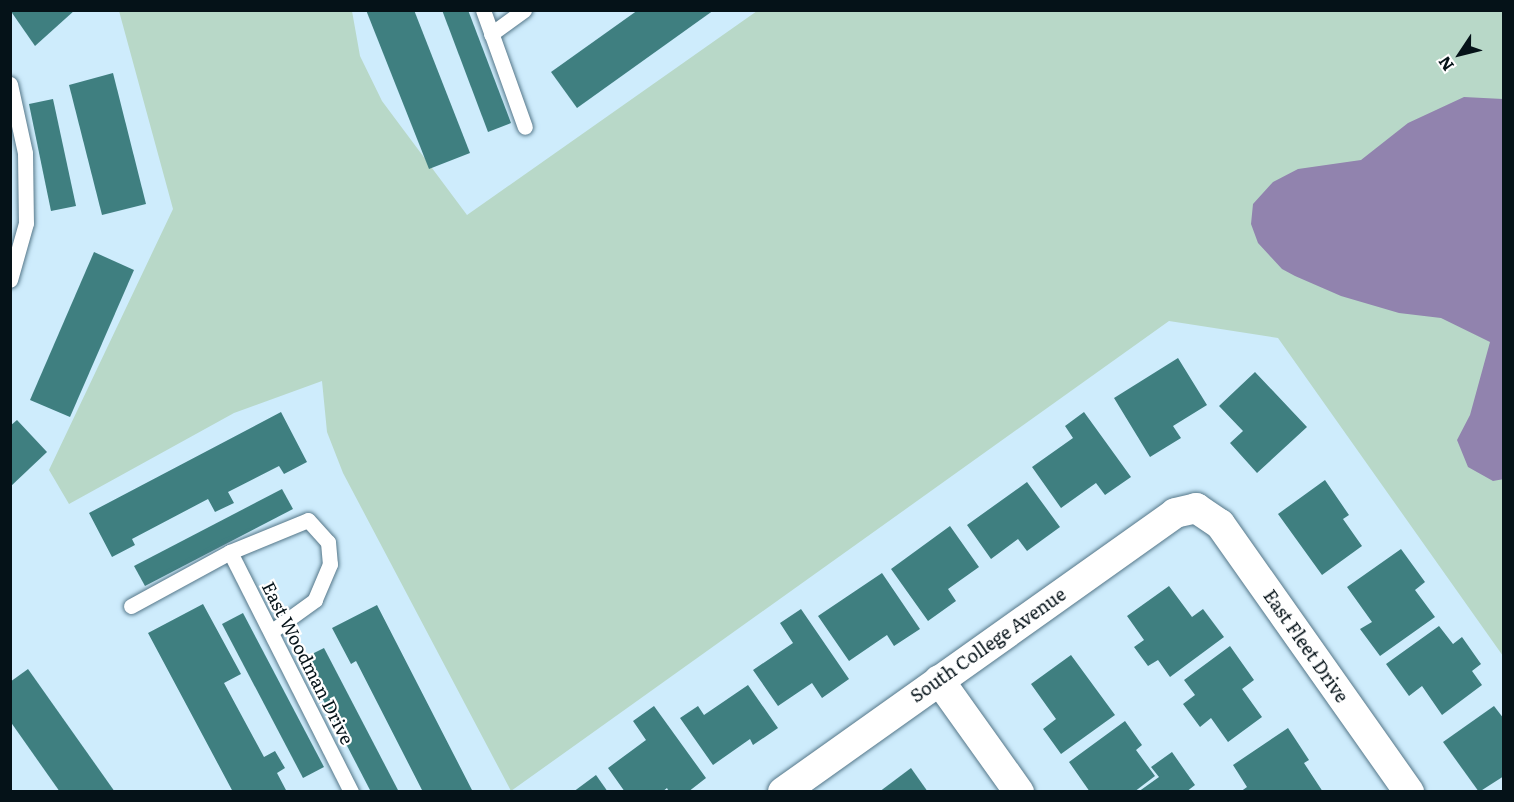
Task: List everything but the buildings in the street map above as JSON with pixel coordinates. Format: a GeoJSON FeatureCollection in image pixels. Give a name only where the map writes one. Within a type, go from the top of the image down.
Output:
{"type":"FeatureCollection","features":[{"type":"Feature","properties":{"kind":"street","name":"South College Avenue"},"geometry":{"type":"LineString","coordinates":[[783,792],[1175,513],[1196,508]]}},
{"type":"Feature","properties":{"kind":"street","name":"East Fleet Drive"},"geometry":{"type":"LineString","coordinates":[[1196,508],[1220,524],[1409,792]]}},
{"type":"Feature","properties":{"kind":"street"},"geometry":{"type":"LineString","coordinates":[[939,680],[1019,792]]}},
{"type":"Feature","properties":{"kind":"lane"},"geometry":{"type":"LineString","coordinates":[[483,10],[525,127]]}},
{"type":"Feature","properties":{"kind":"lane"},"geometry":{"type":"LineString","coordinates":[[491,34],[524,10]]}},
{"type":"Feature","properties":{"kind":"lane"},"geometry":{"type":"LineString","coordinates":[[10,84],[25,153],[26,223],[10,280]]}},
{"type":"Feature","properties":{"kind":"lane"},"geometry":{"type":"LineString","coordinates":[[131,606],[230,552],[308,520],[328,542],[330,564],[315,600],[272,631]]}},
{"type":"Feature","properties":{"kind":"lane","name":"East Woodman Drive"},"geometry":{"type":"LineString","coordinates":[[230,552],[272,631],[351,792]]}},
{"type":"Feature","properties":{"kind":"green space"},"geometry":{"type":"Polygon","coordinates":[[[119,11],[352,11],[360,56],[382,101],[467,215],[757,11],[1503,11],[1503,656],[1278,338],[1169,321],[511,791],[343,473],[327,432],[322,381],[234,413],[69,504],[49,470],[173,209],[119,11]]]}},
{"type":"Feature","properties":{"kind":"shaded area"},"geometry":{"type":"Polygon","coordinates":[[[1464,97],[1503,99],[1504,479],[1493,481],[1468,467],[1457,440],[1470,415],[1490,342],[1441,318],[1399,313],[1341,296],[1295,276],[1282,269],[1258,243],[1251,224],[1253,204],[1273,182],[1298,169],[1361,160],[1408,123],[1464,97]]]}}]}
